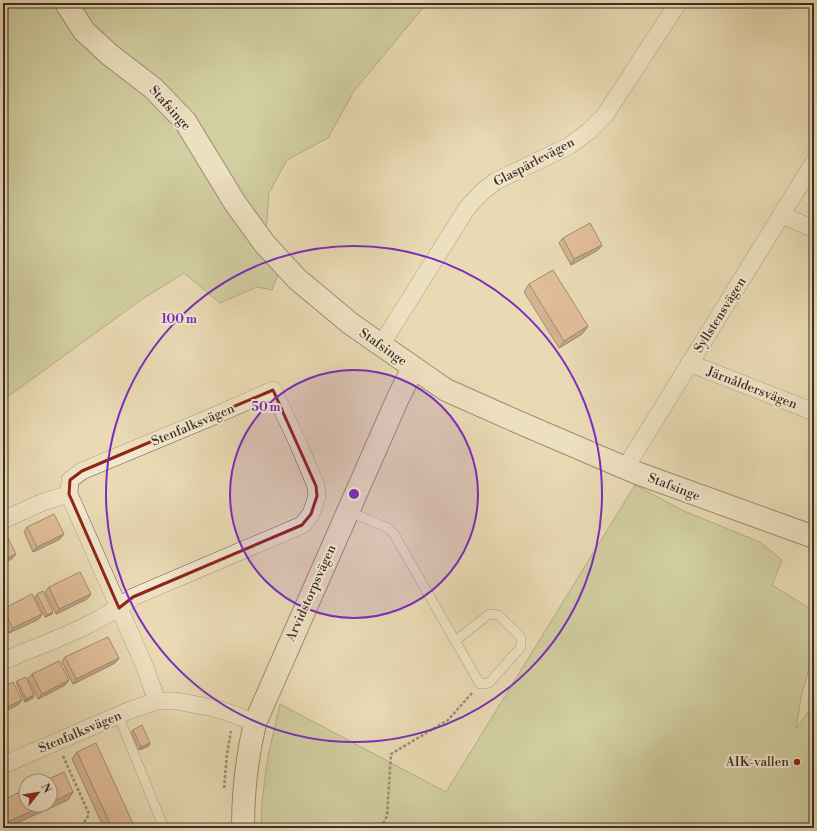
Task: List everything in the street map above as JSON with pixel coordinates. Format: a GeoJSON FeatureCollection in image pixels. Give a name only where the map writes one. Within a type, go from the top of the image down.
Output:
{"type":"FeatureCollection","features":[{"type":"Feature","properties":{"kind":"street","name":"Stafsinge"},"geometry":{"type":"LineString","coordinates":[[66,3],[84,31],[110,55],[153,88],[186,121],[234,203],[264,243],[297,279],[351,324],[446,390],[626,467],[707,499],[814,537]]}},
{"type":"Feature","properties":{"kind":"street","name":"Glaspärlevägen"},"geometry":{"type":"LineString","coordinates":[[381,345],[467,208],[483,191],[496,181],[569,146],[589,131],[606,115],[678,3]]}},
{"type":"Feature","properties":{"kind":"street","name":"Syllstensvägen"},"geometry":{"type":"LineString","coordinates":[[626,467],[814,162]]}},
{"type":"Feature","properties":{"kind":"street"},"geometry":{"type":"LineString","coordinates":[[781,215],[814,229]]}},
{"type":"Feature","properties":{"kind":"street","name":"Järnåldersvägen"},"geometry":{"type":"LineString","coordinates":[[689,364],[814,412]]}},
{"type":"Feature","properties":{"kind":"street","name":"Arvidstorpsvägen"},"geometry":{"type":"LineString","coordinates":[[243,828],[243,807],[249,748],[255,723],[398,398],[413,368]]}},
{"type":"Feature","properties":{"kind":"street","name":"Stenfalksvägen"},"geometry":{"type":"LineString","coordinates":[[3,661],[103,618],[120,608],[133,596],[302,525],[311,514],[317,496],[316,486],[273,390],[82,471],[70,480],[68,494]]}},
{"type":"Feature","properties":{"kind":"street"},"geometry":{"type":"LineString","coordinates":[[3,520],[43,502],[68,494],[120,608],[145,667],[157,701]]}},
{"type":"Feature","properties":{"kind":"street","name":"Stenfalksvägen"},"geometry":{"type":"LineString","coordinates":[[3,765],[118,715],[157,701],[176,701],[214,708],[255,723]]}},
{"type":"Feature","properties":{"kind":"lane"},"geometry":{"type":"LineString","coordinates":[[348,511],[388,528],[394,534],[480,684],[488,683],[521,647],[521,637],[498,615],[489,614],[455,640]]}},
{"type":"Feature","properties":{"kind":"lane"},"geometry":{"type":"LineString","coordinates":[[118,715],[164,828]]}},
{"type":"Feature","properties":{"kind":"path"},"geometry":{"type":"LineString","coordinates":[[381,828],[387,816],[391,754],[448,720],[480,684]]}},
{"type":"Feature","properties":{"kind":"path"},"geometry":{"type":"LineString","coordinates":[[57,741],[88,814],[81,828]]}},
{"type":"Feature","properties":{"kind":"highlighted area"},"geometry":{"type":"Polygon","coordinates":[[[273,390],[316,486],[317,496],[311,514],[302,525],[133,597],[119,608],[69,494],[70,480],[82,471],[273,390]]]}},
{"type":"Feature","properties":{"kind":"green space"},"geometry":{"type":"Polygon","coordinates":[[[3,3],[427,3],[354,91],[328,138],[287,160],[269,193],[266,232],[278,274],[272,290],[257,287],[220,303],[184,273],[141,300],[3,400],[3,3]]]}},
{"type":"Feature","properties":{"kind":"green space"},"geometry":{"type":"Polygon","coordinates":[[[635,485],[684,511],[760,542],[782,560],[772,585],[814,611],[814,657],[812,658],[801,697],[796,729],[814,703],[814,828],[261,828],[262,801],[268,756],[280,704],[446,792],[635,485]]]}},
{"type":"Feature","properties":{"kind":"building"},"geometry":{"type":"Polygon","coordinates":[[[590,223],[602,245],[574,259],[563,238],[590,223]]]}},
{"type":"Feature","properties":{"kind":"building"},"geometry":{"type":"Polygon","coordinates":[[[553,270],[588,326],[564,341],[529,284],[553,270]]]}},
{"type":"Feature","properties":{"kind":"building"},"geometry":{"type":"Polygon","coordinates":[[[54,514],[64,534],[37,547],[27,527],[54,514]]]}},
{"type":"Feature","properties":{"kind":"building"},"geometry":{"type":"Polygon","coordinates":[[[6,534],[16,554],[3,560],[3,535],[6,534]]]}},
{"type":"Feature","properties":{"kind":"building"},"geometry":{"type":"Polygon","coordinates":[[[80,572],[91,594],[59,609],[49,587],[80,572]]]}},
{"type":"Feature","properties":{"kind":"building"},"geometry":{"type":"Polygon","coordinates":[[[43,591],[53,612],[47,615],[37,594],[43,591]]]}},
{"type":"Feature","properties":{"kind":"building"},"geometry":{"type":"Polygon","coordinates":[[[32,594],[42,614],[13,628],[3,609],[32,594]]]}},
{"type":"Feature","properties":{"kind":"building"},"geometry":{"type":"Polygon","coordinates":[[[108,637],[119,658],[76,679],[65,657],[108,637]]]}},
{"type":"Feature","properties":{"kind":"building"},"geometry":{"type":"Polygon","coordinates":[[[59,661],[69,680],[42,694],[32,674],[59,661]]]}},
{"type":"Feature","properties":{"kind":"building"},"geometry":{"type":"Polygon","coordinates":[[[26,677],[34,695],[26,699],[17,681],[26,677]]]}},
{"type":"Feature","properties":{"kind":"building"},"geometry":{"type":"Polygon","coordinates":[[[13,682],[22,700],[3,709],[3,687],[13,682]]]}},
{"type":"Feature","properties":{"kind":"building"},"geometry":{"type":"Polygon","coordinates":[[[142,725],[150,743],[141,747],[133,730],[142,725]]]}},
{"type":"Feature","properties":{"kind":"building"},"geometry":{"type":"Polygon","coordinates":[[[96,743],[135,828],[112,828],[77,752],[96,743]]]}},
{"type":"Feature","properties":{"kind":"building"},"geometry":{"type":"Polygon","coordinates":[[[64,772],[73,792],[58,799],[58,775],[64,772]]]}},
{"type":"Feature","properties":{"kind":"building"},"geometry":{"type":"Polygon","coordinates":[[[18,793],[18,813],[27,813],[3,824],[3,800],[18,793]]]}},
{"type":"Feature","properties":{"kind":"place","name":"AIK-vallen"},"geometry":{"type":"Point","coordinates":[797,762]}}]}
